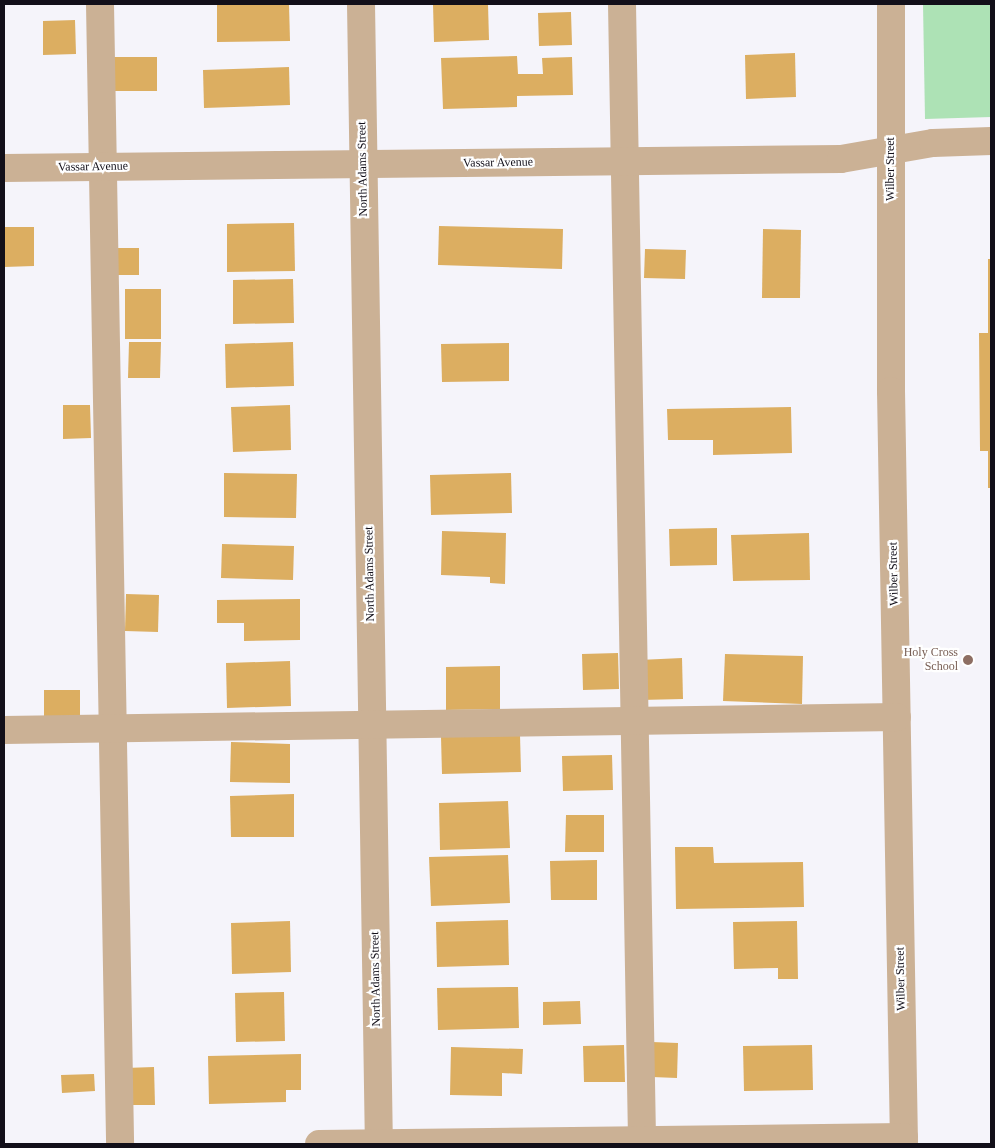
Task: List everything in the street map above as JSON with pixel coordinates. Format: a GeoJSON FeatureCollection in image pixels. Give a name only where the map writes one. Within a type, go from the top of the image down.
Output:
{"type":"FeatureCollection","features":[{"type":"Feature","properties":{"kind":"street"},"geometry":{"type":"LineString","coordinates":[[100,4],[120,1144]]}},
{"type":"Feature","properties":{"kind":"street","name":"North Adams Street"},"geometry":{"type":"LineString","coordinates":[[361,4],[378,1144]]}},
{"type":"Feature","properties":{"kind":"street"},"geometry":{"type":"LineString","coordinates":[[622,4],[633,720],[642,1142]]}},
{"type":"Feature","properties":{"kind":"street","name":"Wilber Street"},"geometry":{"type":"LineString","coordinates":[[891,4],[890,391],[904,1141]]}},
{"type":"Feature","properties":{"kind":"street","name":"Vassar Avenue"},"geometry":{"type":"LineString","coordinates":[[4,168],[841,159],[891,152],[933,143],[991,141]]}},
{"type":"Feature","properties":{"kind":"street"},"geometry":{"type":"LineString","coordinates":[[4,730],[633,720],[897,718]]}},
{"type":"Feature","properties":{"kind":"street"},"geometry":{"type":"LineString","coordinates":[[319,1144],[904,1141]]}},
{"type":"Feature","properties":{"kind":"green space"},"geometry":{"type":"Polygon","coordinates":[[[923,4],[991,4],[991,117],[925,119],[923,4]]]}},
{"type":"Feature","properties":{"kind":"building"},"geometry":{"type":"Polygon","coordinates":[[[217,4],[289,4],[290,41],[217,42],[217,4]]]}},
{"type":"Feature","properties":{"kind":"building"},"geometry":{"type":"Polygon","coordinates":[[[433,4],[488,4],[489,40],[434,42],[433,4]]]}},
{"type":"Feature","properties":{"kind":"building"},"geometry":{"type":"Polygon","coordinates":[[[571,12],[572,45],[539,46],[538,13],[571,12]]]}},
{"type":"Feature","properties":{"kind":"building"},"geometry":{"type":"Polygon","coordinates":[[[75,20],[76,54],[43,55],[43,21],[75,20]]]}},
{"type":"Feature","properties":{"kind":"building"},"geometry":{"type":"Polygon","coordinates":[[[795,53],[796,97],[746,99],[745,55],[795,53]]]}},
{"type":"Feature","properties":{"kind":"building"},"geometry":{"type":"Polygon","coordinates":[[[517,56],[518,74],[543,74],[542,58],[572,57],[573,95],[517,96],[517,107],[443,109],[441,58],[517,56]]]}},
{"type":"Feature","properties":{"kind":"building"},"geometry":{"type":"Polygon","coordinates":[[[112,57],[157,57],[157,91],[112,91],[112,57]]]}},
{"type":"Feature","properties":{"kind":"building"},"geometry":{"type":"Polygon","coordinates":[[[289,67],[290,105],[204,108],[203,70],[289,67]]]}},
{"type":"Feature","properties":{"kind":"building"},"geometry":{"type":"Polygon","coordinates":[[[294,223],[295,271],[227,272],[227,224],[294,223]]]}},
{"type":"Feature","properties":{"kind":"building"},"geometry":{"type":"Polygon","coordinates":[[[439,226],[563,229],[562,269],[438,265],[439,226]]]}},
{"type":"Feature","properties":{"kind":"building"},"geometry":{"type":"Polygon","coordinates":[[[4,227],[34,227],[34,266],[4,267],[4,227]]]}},
{"type":"Feature","properties":{"kind":"building"},"geometry":{"type":"Polygon","coordinates":[[[763,229],[801,230],[800,298],[762,298],[763,229]]]}},
{"type":"Feature","properties":{"kind":"building"},"geometry":{"type":"Polygon","coordinates":[[[113,248],[139,248],[139,275],[113,275],[113,248]]]}},
{"type":"Feature","properties":{"kind":"building"},"geometry":{"type":"Polygon","coordinates":[[[645,249],[686,250],[685,279],[644,278],[645,249]]]}},
{"type":"Feature","properties":{"kind":"building"},"geometry":{"type":"Polygon","coordinates":[[[988,259],[991,259],[991,488],[988,488],[988,451],[980,451],[979,333],[988,333],[988,259]]]}},
{"type":"Feature","properties":{"kind":"building"},"geometry":{"type":"Polygon","coordinates":[[[293,279],[294,323],[233,324],[233,280],[293,279]]]}},
{"type":"Feature","properties":{"kind":"building"},"geometry":{"type":"Polygon","coordinates":[[[125,289],[161,289],[161,339],[125,339],[125,289]]]}},
{"type":"Feature","properties":{"kind":"building"},"geometry":{"type":"Polygon","coordinates":[[[129,342],[161,342],[160,378],[128,378],[129,342]]]}},
{"type":"Feature","properties":{"kind":"building"},"geometry":{"type":"Polygon","coordinates":[[[293,342],[294,386],[226,388],[225,344],[293,342]]]}},
{"type":"Feature","properties":{"kind":"building"},"geometry":{"type":"Polygon","coordinates":[[[509,343],[509,381],[442,382],[441,344],[509,343]]]}},
{"type":"Feature","properties":{"kind":"building"},"geometry":{"type":"Polygon","coordinates":[[[63,405],[90,405],[91,438],[63,439],[63,405]]]}},
{"type":"Feature","properties":{"kind":"building"},"geometry":{"type":"Polygon","coordinates":[[[290,405],[291,450],[233,452],[231,407],[290,405]]]}},
{"type":"Feature","properties":{"kind":"building"},"geometry":{"type":"Polygon","coordinates":[[[791,407],[792,453],[713,455],[713,440],[668,440],[667,409],[791,407]]]}},
{"type":"Feature","properties":{"kind":"building"},"geometry":{"type":"Polygon","coordinates":[[[224,473],[297,474],[296,518],[224,517],[224,473]]]}},
{"type":"Feature","properties":{"kind":"building"},"geometry":{"type":"Polygon","coordinates":[[[511,473],[512,513],[431,515],[430,475],[511,473]]]}},
{"type":"Feature","properties":{"kind":"building"},"geometry":{"type":"Polygon","coordinates":[[[717,528],[717,565],[670,566],[669,529],[717,528]]]}},
{"type":"Feature","properties":{"kind":"building"},"geometry":{"type":"Polygon","coordinates":[[[442,531],[506,533],[505,584],[490,583],[490,577],[441,575],[442,531]]]}},
{"type":"Feature","properties":{"kind":"building"},"geometry":{"type":"Polygon","coordinates":[[[809,533],[810,580],[733,581],[731,535],[809,533]]]}},
{"type":"Feature","properties":{"kind":"building"},"geometry":{"type":"Polygon","coordinates":[[[222,544],[294,546],[293,580],[221,578],[222,544]]]}},
{"type":"Feature","properties":{"kind":"building"},"geometry":{"type":"Polygon","coordinates":[[[126,594],[159,595],[158,632],[125,631],[126,594]]]}},
{"type":"Feature","properties":{"kind":"building"},"geometry":{"type":"Polygon","coordinates":[[[300,599],[300,640],[244,641],[244,623],[217,623],[217,600],[300,599]]]}},
{"type":"Feature","properties":{"kind":"building"},"geometry":{"type":"Polygon","coordinates":[[[618,653],[619,689],[583,690],[582,654],[618,653]]]}},
{"type":"Feature","properties":{"kind":"building"},"geometry":{"type":"Polygon","coordinates":[[[725,654],[803,656],[802,704],[723,701],[725,654]]]}},
{"type":"Feature","properties":{"kind":"building"},"geometry":{"type":"Polygon","coordinates":[[[682,658],[683,699],[640,700],[639,660],[682,658]]]}},
{"type":"Feature","properties":{"kind":"building"},"geometry":{"type":"Polygon","coordinates":[[[290,661],[291,706],[227,708],[226,663],[290,661]]]}},
{"type":"Feature","properties":{"kind":"building"},"geometry":{"type":"Polygon","coordinates":[[[500,666],[500,709],[446,710],[446,667],[500,666]]]}},
{"type":"Feature","properties":{"kind":"building"},"geometry":{"type":"Polygon","coordinates":[[[44,690],[80,690],[80,717],[44,718],[44,690]]]}},
{"type":"Feature","properties":{"kind":"building"},"geometry":{"type":"Polygon","coordinates":[[[520,735],[521,772],[442,774],[441,737],[520,735]]]}},
{"type":"Feature","properties":{"kind":"building"},"geometry":{"type":"Polygon","coordinates":[[[231,742],[290,744],[290,783],[230,782],[231,742]]]}},
{"type":"Feature","properties":{"kind":"building"},"geometry":{"type":"Polygon","coordinates":[[[612,755],[613,790],[563,791],[562,756],[612,755]]]}},
{"type":"Feature","properties":{"kind":"building"},"geometry":{"type":"Polygon","coordinates":[[[294,794],[294,837],[231,837],[230,796],[294,794]]]}},
{"type":"Feature","properties":{"kind":"building"},"geometry":{"type":"Polygon","coordinates":[[[508,801],[510,848],[440,850],[439,803],[508,801]]]}},
{"type":"Feature","properties":{"kind":"building"},"geometry":{"type":"Polygon","coordinates":[[[566,815],[604,815],[604,852],[565,852],[566,815]]]}},
{"type":"Feature","properties":{"kind":"building"},"geometry":{"type":"Polygon","coordinates":[[[675,847],[713,847],[714,863],[803,862],[804,907],[676,909],[675,847]]]}},
{"type":"Feature","properties":{"kind":"building"},"geometry":{"type":"Polygon","coordinates":[[[508,855],[510,903],[431,906],[429,857],[508,855]]]}},
{"type":"Feature","properties":{"kind":"building"},"geometry":{"type":"Polygon","coordinates":[[[597,860],[597,900],[551,900],[550,861],[597,860]]]}},
{"type":"Feature","properties":{"kind":"building"},"geometry":{"type":"Polygon","coordinates":[[[508,920],[509,965],[437,967],[436,922],[508,920]]]}},
{"type":"Feature","properties":{"kind":"building"},"geometry":{"type":"Polygon","coordinates":[[[290,921],[291,972],[232,974],[231,923],[290,921]]]}},
{"type":"Feature","properties":{"kind":"building"},"geometry":{"type":"Polygon","coordinates":[[[797,921],[798,979],[778,979],[778,968],[734,969],[733,922],[797,921]]]}},
{"type":"Feature","properties":{"kind":"building"},"geometry":{"type":"Polygon","coordinates":[[[518,987],[519,1028],[438,1030],[437,988],[518,987]]]}},
{"type":"Feature","properties":{"kind":"building"},"geometry":{"type":"Polygon","coordinates":[[[284,992],[285,1041],[236,1042],[235,993],[284,992]]]}},
{"type":"Feature","properties":{"kind":"building"},"geometry":{"type":"Polygon","coordinates":[[[580,1001],[581,1024],[543,1025],[543,1002],[580,1001]]]}},
{"type":"Feature","properties":{"kind":"building"},"geometry":{"type":"Polygon","coordinates":[[[652,1042],[678,1043],[677,1078],[652,1077],[652,1042]]]}},
{"type":"Feature","properties":{"kind":"building"},"geometry":{"type":"Polygon","coordinates":[[[624,1045],[625,1082],[584,1082],[583,1046],[624,1045]]]}},
{"type":"Feature","properties":{"kind":"building"},"geometry":{"type":"Polygon","coordinates":[[[812,1045],[813,1090],[744,1091],[743,1046],[812,1045]]]}},
{"type":"Feature","properties":{"kind":"building"},"geometry":{"type":"Polygon","coordinates":[[[451,1047],[523,1049],[522,1074],[502,1073],[502,1096],[450,1095],[451,1047]]]}},
{"type":"Feature","properties":{"kind":"building"},"geometry":{"type":"Polygon","coordinates":[[[301,1054],[301,1090],[286,1090],[286,1102],[209,1104],[208,1056],[301,1054]]]}},
{"type":"Feature","properties":{"kind":"building"},"geometry":{"type":"Polygon","coordinates":[[[154,1067],[155,1105],[126,1105],[125,1068],[154,1067]]]}},
{"type":"Feature","properties":{"kind":"building"},"geometry":{"type":"Polygon","coordinates":[[[94,1074],[95,1091],[62,1093],[61,1075],[94,1074]]]}},
{"type":"Feature","properties":{"kind":"place","name":"Holy Cross School"},"geometry":{"type":"Point","coordinates":[968,660]}}]}
